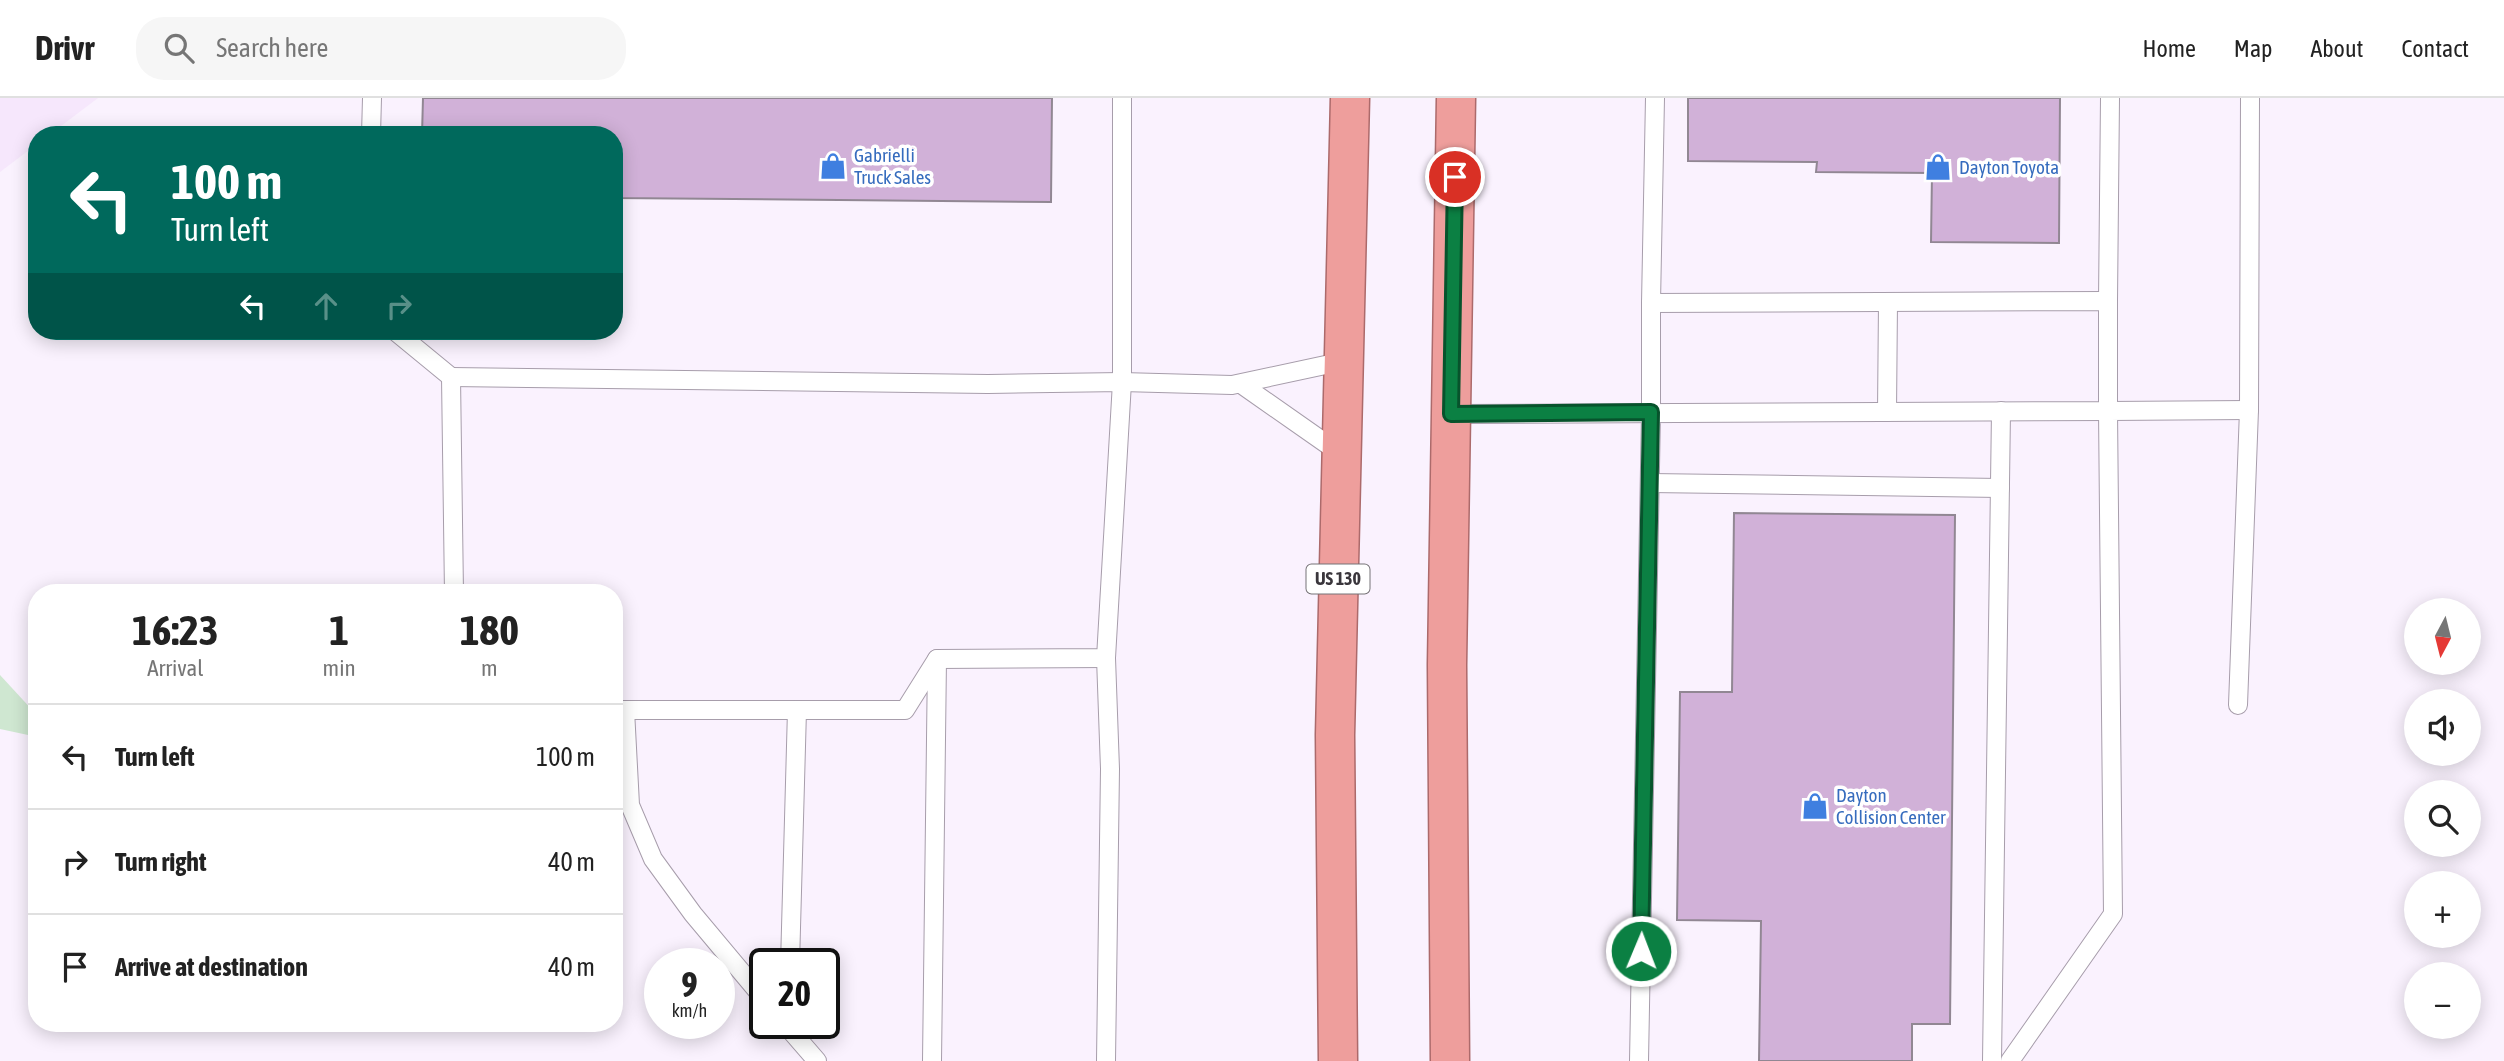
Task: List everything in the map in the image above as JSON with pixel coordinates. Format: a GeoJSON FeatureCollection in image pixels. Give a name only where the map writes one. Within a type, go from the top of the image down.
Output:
{"type":"FeatureCollection","features":[{"type":"Feature","properties":{"kind":"highway","name":"US 130"},"geometry":{"type":"LineString","coordinates":[[1338,1061],[1335,735],[1350,98]]}},
{"type":"Feature","properties":{"kind":"highway"},"geometry":{"type":"LineString","coordinates":[[1450,1061],[1447,665],[1456,98]]}},
{"type":"Feature","properties":{"kind":"lane"},"geometry":{"type":"LineString","coordinates":[[372,98],[372,126]]}},
{"type":"Feature","properties":{"kind":"lane"},"geometry":{"type":"LineString","coordinates":[[1107,1061],[1111,769],[1106,658],[1122,382],[1122,98]]}},
{"type":"Feature","properties":{"kind":"lane"},"geometry":{"type":"LineString","coordinates":[[1639,1061],[1655,98]]}},
{"type":"Feature","properties":{"kind":"lane"},"geometry":{"type":"LineString","coordinates":[[2010,1061],[2113,914],[2108,411],[2110,98]]}},
{"type":"Feature","properties":{"kind":"lane"},"geometry":{"type":"LineString","coordinates":[[2238,705],[2249,410],[2250,98]]}},
{"type":"Feature","properties":{"kind":"lane"},"geometry":{"type":"LineString","coordinates":[[1651,303],[2108,301]]}},
{"type":"Feature","properties":{"kind":"lane"},"geometry":{"type":"LineString","coordinates":[[1887,412],[1888,302]]}},
{"type":"Feature","properties":{"kind":"lane"},"geometry":{"type":"LineString","coordinates":[[406,340],[451,377],[988,384],[1241,384],[1344,361]]}},
{"type":"Feature","properties":{"kind":"lane"},"geometry":{"type":"LineString","coordinates":[[451,377],[454,584]]}},
{"type":"Feature","properties":{"kind":"lane"},"geometry":{"type":"LineString","coordinates":[[1241,384],[1342,454]]}},
{"type":"Feature","properties":{"kind":"lane"},"geometry":{"type":"LineString","coordinates":[[1451,414],[2249,410]]}},
{"type":"Feature","properties":{"kind":"lane"},"geometry":{"type":"LineString","coordinates":[[1992,1061],[2001,411]]}},
{"type":"Feature","properties":{"kind":"lane"},"geometry":{"type":"LineString","coordinates":[[1650,483],[2000,488]]}},
{"type":"Feature","properties":{"kind":"lane"},"geometry":{"type":"LineString","coordinates":[[937,659],[1106,658]]}},
{"type":"Feature","properties":{"kind":"lane"},"geometry":{"type":"LineString","coordinates":[[623,710],[905,710],[937,659]]}},
{"type":"Feature","properties":{"kind":"lane"},"geometry":{"type":"LineString","coordinates":[[932,1061],[937,659]]}},
{"type":"Feature","properties":{"kind":"lane"},"geometry":{"type":"LineString","coordinates":[[790,948],[797,710]]}},
{"type":"Feature","properties":{"kind":"lane"},"geometry":{"type":"LineString","coordinates":[[623,738],[630,805],[653,859],[692,914],[749,981]]}},
{"type":"Feature","properties":{"kind":"lane"},"geometry":{"type":"LineString","coordinates":[[799,1039],[817,1061]]}},
{"type":"Feature","properties":{"kind":"shaded area"},"geometry":{"type":"Polygon","coordinates":[[[0,98],[98,98],[61,126],[28,126],[28,151],[0,172],[0,98]]]}},
{"type":"Feature","properties":{"kind":"green space"},"geometry":{"type":"Polygon","coordinates":[[[0,675],[28,705],[28,735],[0,729],[0,675]]]}},
{"type":"Feature","properties":{"kind":"building","name":"Gabrielli Truck Sales"},"geometry":{"type":"Polygon","coordinates":[[[423,98],[1052,98],[1051,202],[623,198],[623,126],[422,126],[423,98]]]}},
{"type":"Feature","properties":{"kind":"building","name":"Dayton Toyota"},"geometry":{"type":"Polygon","coordinates":[[[1688,98],[2060,98],[2059,243],[1931,242],[1932,173],[1816,172],[1817,162],[1688,161],[1688,98]]]}},
{"type":"Feature","properties":{"kind":"building","name":"Dayton Collision Center"},"geometry":{"type":"Polygon","coordinates":[[[1734,513],[1955,515],[1950,1024],[1912,1024],[1912,1061],[1759,1061],[1761,921],[1677,920],[1680,692],[1732,692],[1734,513]]]}},
{"type":"Feature","properties":{"kind":"place","name":"Gabrielli Truck Sales"},"geometry":{"type":"Point","coordinates":[833,166]}},
{"type":"Feature","properties":{"kind":"place","name":"Dayton Toyota"},"geometry":{"type":"Point","coordinates":[1938,167]}},
{"type":"Feature","properties":{"kind":"place","name":"Dayton Collision Center"},"geometry":{"type":"Point","coordinates":[1815,806]}},
{"type":"Feature","properties":{"kind":"route"},"geometry":{"type":"LineString","coordinates":[[1455,177],[1451,414],[1651,412],[1641,951]]}}]}
